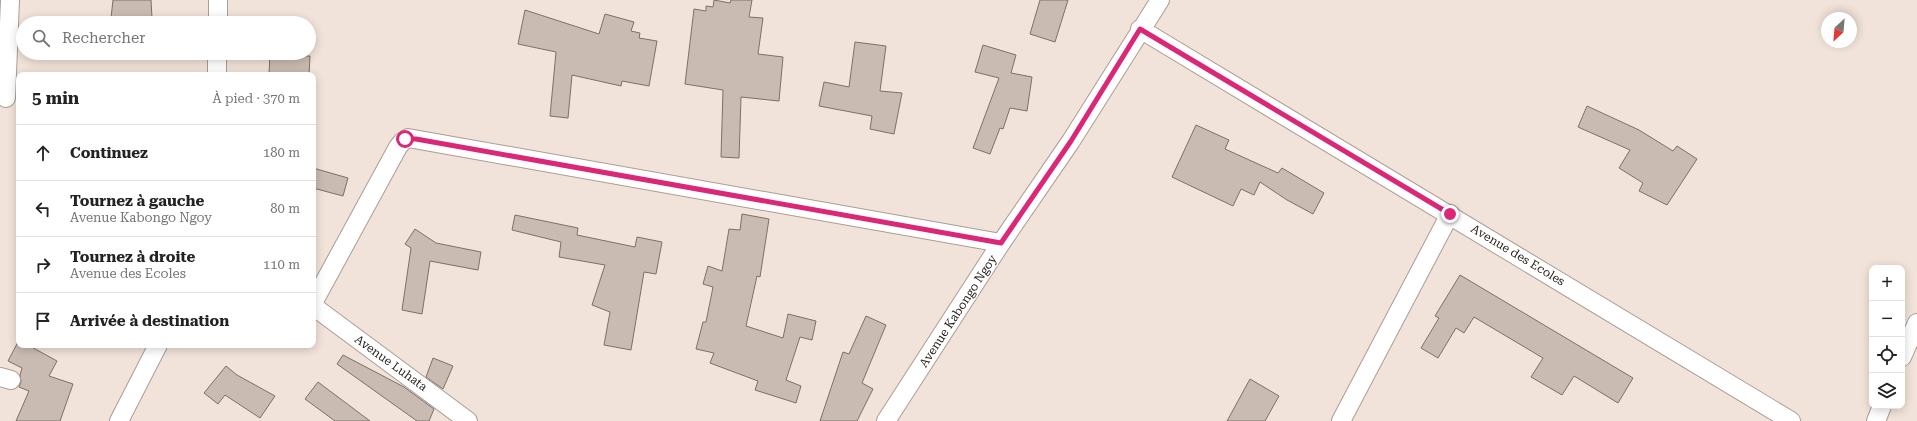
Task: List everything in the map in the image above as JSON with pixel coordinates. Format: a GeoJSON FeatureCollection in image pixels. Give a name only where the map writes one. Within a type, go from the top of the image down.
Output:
{"type":"FeatureCollection","features":[{"type":"Feature","properties":{"kind":"street"},"geometry":{"type":"LineString","coordinates":[[8,100],[10,0]]}},
{"type":"Feature","properties":{"kind":"street"},"geometry":{"type":"LineString","coordinates":[[218,0],[218,16]]}},
{"type":"Feature","properties":{"kind":"street","name":"Avenue Kabongo Ngoy"},"geometry":{"type":"LineString","coordinates":[[886,421],[1001,243],[1071,141],[1140,29],[1160,0]]}},
{"type":"Feature","properties":{"kind":"street","name":"Avenue des Ecoles"},"geometry":{"type":"LineString","coordinates":[[1140,29],[1450,214],[1791,421]]}},
{"type":"Feature","properties":{"kind":"street"},"geometry":{"type":"LineString","coordinates":[[217,60],[217,72]]}},
{"type":"Feature","properties":{"kind":"street"},"geometry":{"type":"LineString","coordinates":[[316,298],[398,147],[408,138],[1001,243]]}},
{"type":"Feature","properties":{"kind":"street"},"geometry":{"type":"LineString","coordinates":[[1341,421],[1450,214]]}},
{"type":"Feature","properties":{"kind":"street","name":"Avenue Luhata"},"geometry":{"type":"LineString","coordinates":[[316,306],[468,421]]}},
{"type":"Feature","properties":{"kind":"street"},"geometry":{"type":"LineString","coordinates":[[1905,350],[1917,323]]}},
{"type":"Feature","properties":{"kind":"street"},"geometry":{"type":"LineString","coordinates":[[119,421],[156,348]]}},
{"type":"Feature","properties":{"kind":"street"},"geometry":{"type":"LineString","coordinates":[[1876,421],[1881,409]]}},
{"type":"Feature","properties":{"kind":"building"},"geometry":{"type":"Polygon","coordinates":[[[113,0],[151,0],[152,16],[111,16],[113,0]]]}},
{"type":"Feature","properties":{"kind":"building"},"geometry":{"type":"Polygon","coordinates":[[[714,0],[730,3],[731,0],[752,0],[749,17],[763,18],[758,54],[783,57],[779,101],[741,97],[739,158],[721,157],[723,90],[685,84],[694,9],[706,11],[706,6],[713,7],[714,0]]]}},
{"type":"Feature","properties":{"kind":"building"},"geometry":{"type":"Polygon","coordinates":[[[1040,0],[1068,0],[1055,42],[1030,34],[1040,0]]]}},
{"type":"Feature","properties":{"kind":"building"},"geometry":{"type":"Polygon","coordinates":[[[525,10],[599,34],[605,14],[634,22],[631,31],[640,33],[639,38],[657,41],[649,86],[622,81],[621,86],[572,75],[568,118],[550,116],[556,52],[518,44],[525,10]]]}},
{"type":"Feature","properties":{"kind":"building"},"geometry":{"type":"Polygon","coordinates":[[[855,42],[886,46],[880,91],[902,93],[894,134],[870,129],[872,116],[819,106],[824,82],[849,87],[855,42]]]}},
{"type":"Feature","properties":{"kind":"building"},"geometry":{"type":"Polygon","coordinates":[[[983,45],[1016,55],[1011,73],[1032,77],[1027,111],[1010,108],[1003,129],[1000,128],[990,154],[973,148],[999,78],[975,72],[983,45]]]}},
{"type":"Feature","properties":{"kind":"building"},"geometry":{"type":"Polygon","coordinates":[[[270,60],[310,60],[309,72],[269,72],[270,60]]]}},
{"type":"Feature","properties":{"kind":"building"},"geometry":{"type":"Polygon","coordinates":[[[1587,106],[1639,130],[1673,151],[1677,146],[1697,159],[1667,205],[1639,191],[1643,183],[1619,168],[1630,150],[1578,127],[1587,106]]]}},
{"type":"Feature","properties":{"kind":"building"},"geometry":{"type":"Polygon","coordinates":[[[1196,125],[1229,140],[1225,149],[1278,173],[1282,168],[1324,193],[1313,214],[1287,200],[1260,182],[1254,195],[1241,189],[1233,206],[1172,177],[1196,125]]]}},
{"type":"Feature","properties":{"kind":"building"},"geometry":{"type":"Polygon","coordinates":[[[316,169],[348,178],[343,196],[316,189],[316,169]]]}},
{"type":"Feature","properties":{"kind":"building"},"geometry":{"type":"Polygon","coordinates":[[[742,214],[769,219],[760,277],[757,276],[746,326],[783,338],[788,314],[816,321],[812,340],[800,337],[786,380],[801,386],[796,403],[755,390],[758,381],[710,363],[714,353],[696,349],[703,322],[706,322],[713,287],[703,284],[708,266],[722,271],[729,229],[740,230],[742,214]]]}},
{"type":"Feature","properties":{"kind":"building"},"geometry":{"type":"Polygon","coordinates":[[[515,215],[578,228],[577,235],[635,247],[637,237],[662,242],[656,274],[644,272],[631,350],[604,345],[610,312],[592,305],[605,265],[559,257],[561,242],[512,230],[515,215]]]}},
{"type":"Feature","properties":{"kind":"building"},"geometry":{"type":"Polygon","coordinates":[[[415,229],[436,243],[481,252],[478,270],[430,261],[422,314],[402,310],[411,248],[405,244],[415,229]]]}},
{"type":"Feature","properties":{"kind":"building"},"geometry":{"type":"Polygon","coordinates":[[[1460,275],[1633,378],[1618,403],[1574,376],[1562,395],[1531,377],[1543,358],[1474,317],[1464,333],[1456,328],[1438,358],[1421,348],[1439,318],[1435,316],[1460,275]]]}},
{"type":"Feature","properties":{"kind":"building"},"geometry":{"type":"Polygon","coordinates":[[[866,316],[886,325],[862,383],[873,389],[857,421],[820,421],[843,352],[849,354],[866,316]]]}},
{"type":"Feature","properties":{"kind":"building"},"geometry":{"type":"Polygon","coordinates":[[[16,346],[16,348],[33,348],[57,361],[49,376],[73,384],[60,421],[16,421],[29,391],[19,387],[22,368],[8,361],[16,346]]]}},
{"type":"Feature","properties":{"kind":"building"},"geometry":{"type":"Polygon","coordinates":[[[343,355],[404,387],[434,409],[429,421],[417,421],[337,364],[343,355]]]}},
{"type":"Feature","properties":{"kind":"building"},"geometry":{"type":"Polygon","coordinates":[[[433,358],[453,366],[443,389],[426,377],[433,358]]]}},
{"type":"Feature","properties":{"kind":"building"},"geometry":{"type":"Polygon","coordinates":[[[226,366],[237,375],[275,396],[260,418],[225,395],[218,404],[204,393],[226,366]]]}},
{"type":"Feature","properties":{"kind":"building"},"geometry":{"type":"Polygon","coordinates":[[[1250,379],[1279,396],[1265,421],[1227,421],[1250,379]]]}},
{"type":"Feature","properties":{"kind":"building"},"geometry":{"type":"Polygon","coordinates":[[[318,382],[370,421],[335,421],[305,399],[318,382]]]}},
{"type":"Feature","properties":{"kind":"route"},"geometry":{"type":"LineString","coordinates":[[405,139],[411,138],[1001,243],[1071,141],[1134,42],[1140,29],[1269,108],[1450,214]]}}]}
